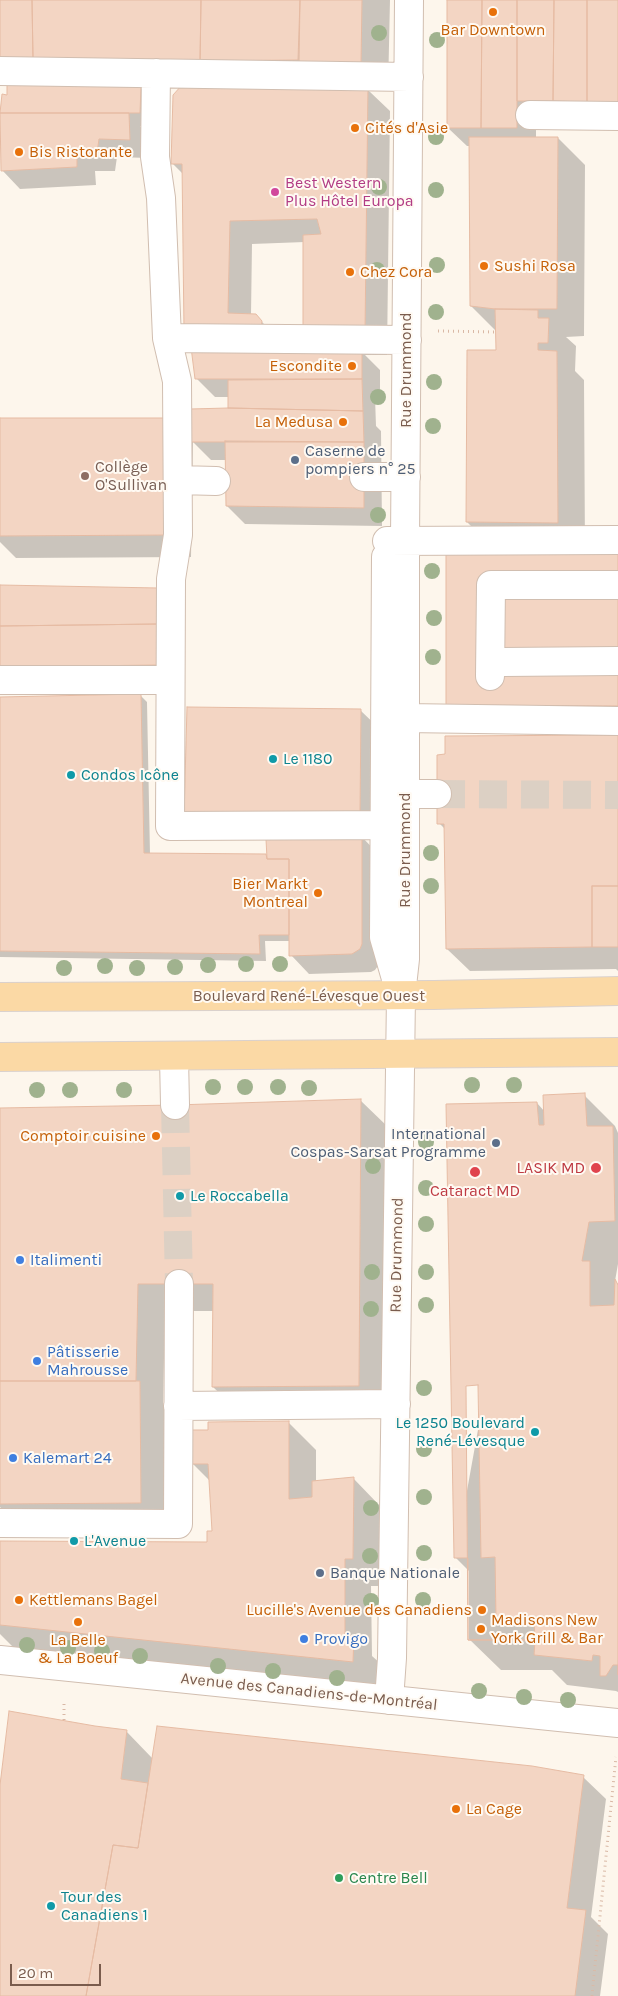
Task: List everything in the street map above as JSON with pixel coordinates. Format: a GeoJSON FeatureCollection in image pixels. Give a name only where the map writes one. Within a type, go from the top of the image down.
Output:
{"type":"FeatureCollection","features":[{"type":"Feature","properties":{"kind":"main road","name":"Boulevard René-Lévesque Ouest"},"geometry":{"type":"LineString","coordinates":[[0,997],[401,995],[618,991]]}},
{"type":"Feature","properties":{"kind":"main road"},"geometry":{"type":"LineString","coordinates":[[0,1057],[618,1052]]}},
{"type":"Feature","properties":{"kind":"street","name":"Rue Drummond"},"geometry":{"type":"LineString","coordinates":[[389,1700],[392,1658],[401,995],[405,959],[394,825],[405,794],[405,718],[396,541],[386,477],[407,340],[410,0]]}},
{"type":"Feature","properties":{"kind":"street"},"geometry":{"type":"LineString","coordinates":[[0,71],[409,76]]}},
{"type":"Feature","properties":{"kind":"street"},"geometry":{"type":"LineString","coordinates":[[156,73],[155,157],[161,198],[167,338],[177,381],[178,535],[171,579],[170,826],[394,825],[396,541],[618,540]]}},
{"type":"Feature","properties":{"kind":"street"},"geometry":{"type":"LineString","coordinates":[[530,115],[618,116]]}},
{"type":"Feature","properties":{"kind":"street"},"geometry":{"type":"LineString","coordinates":[[167,338],[407,340]]}},
{"type":"Feature","properties":{"kind":"street"},"geometry":{"type":"LineString","coordinates":[[178,480],[216,481]]}},
{"type":"Feature","properties":{"kind":"street"},"geometry":{"type":"LineString","coordinates":[[618,585],[490,585],[497,669],[618,661]]}},
{"type":"Feature","properties":{"kind":"street"},"geometry":{"type":"LineString","coordinates":[[0,680],[170,680]]}},
{"type":"Feature","properties":{"kind":"street"},"geometry":{"type":"LineString","coordinates":[[405,718],[618,721]]}},
{"type":"Feature","properties":{"kind":"street"},"geometry":{"type":"LineString","coordinates":[[405,794],[437,794]]}},
{"type":"Feature","properties":{"kind":"street"},"geometry":{"type":"LineString","coordinates":[[174,1057],[175,1105]]}},
{"type":"Feature","properties":{"kind":"street"},"geometry":{"type":"LineString","coordinates":[[0,1523],[178,1524],[179,1284]]}},
{"type":"Feature","properties":{"kind":"street"},"geometry":{"type":"LineString","coordinates":[[178,1406],[396,1404]]}},
{"type":"Feature","properties":{"kind":"street","name":"Avenue des Canadiens-de-Montréal"},"geometry":{"type":"LineString","coordinates":[[0,1660],[618,1723]]}},
{"type":"Feature","properties":{"kind":"path"},"geometry":{"type":"LineString","coordinates":[[438,331],[496,332]]}},
{"type":"Feature","properties":{"kind":"path"},"geometry":{"type":"LineString","coordinates":[[64,1702],[64,1720]]}},
{"type":"Feature","properties":{"kind":"path"},"geometry":{"type":"LineString","coordinates":[[592,1996],[616,1757]]}},
{"type":"Feature","properties":{"kind":"building"},"geometry":{"type":"Polygon","coordinates":[[[0,0],[32,0],[33,59],[0,59],[0,0]]]}},
{"type":"Feature","properties":{"kind":"building"},"geometry":{"type":"Polygon","coordinates":[[[32,0],[201,0],[200,65],[33,59],[32,0]]]}},
{"type":"Feature","properties":{"kind":"building"},"geometry":{"type":"Polygon","coordinates":[[[201,0],[300,0],[298,60],[200,61],[201,0]]]}},
{"type":"Feature","properties":{"kind":"building"},"geometry":{"type":"Polygon","coordinates":[[[300,0],[362,0],[361,64],[299,63],[300,0]]]}},
{"type":"Feature","properties":{"kind":"building"},"geometry":{"type":"Polygon","coordinates":[[[447,0],[482,0],[481,128],[447,128],[447,0]]]}},
{"type":"Feature","properties":{"kind":"building"},"geometry":{"type":"Polygon","coordinates":[[[482,0],[517,0],[517,128],[481,128],[482,0]]]}},
{"type":"Feature","properties":{"kind":"building"},"geometry":{"type":"Polygon","coordinates":[[[517,0],[554,0],[553,101],[517,101],[517,0]]]}},
{"type":"Feature","properties":{"kind":"building"},"geometry":{"type":"Polygon","coordinates":[[[554,0],[587,0],[587,102],[553,101],[554,0]]]}},
{"type":"Feature","properties":{"kind":"building"},"geometry":{"type":"Polygon","coordinates":[[[587,0],[618,0],[618,102],[587,102],[587,0]]]}},
{"type":"Feature","properties":{"kind":"building"},"geometry":{"type":"Polygon","coordinates":[[[7,84],[141,87],[140,113],[0,113],[2,94],[7,95],[7,84]]]}},
{"type":"Feature","properties":{"kind":"building","name":"Best Western Plus Hôtel Europa"},"geometry":{"type":"Polygon","coordinates":[[[182,85],[368,87],[365,333],[303,332],[303,235],[321,234],[317,219],[230,221],[228,313],[256,314],[262,321],[261,330],[184,331],[182,164],[171,164],[173,95],[182,85]]]}},
{"type":"Feature","properties":{"kind":"building"},"geometry":{"type":"Polygon","coordinates":[[[0,113],[129,113],[130,140],[99,139],[97,153],[77,153],[77,167],[1,171],[0,113]]]}},
{"type":"Feature","properties":{"kind":"building"},"geometry":{"type":"Polygon","coordinates":[[[469,137],[558,137],[557,309],[495,309],[470,306],[469,137]]]}},
{"type":"Feature","properties":{"kind":"building"},"geometry":{"type":"Polygon","coordinates":[[[495,309],[538,310],[538,318],[549,318],[548,343],[538,343],[538,350],[557,351],[558,523],[466,522],[467,350],[496,350],[495,309]]]}},
{"type":"Feature","properties":{"kind":"building"},"geometry":{"type":"Polygon","coordinates":[[[191,347],[362,351],[362,379],[195,379],[191,347]]]}},
{"type":"Feature","properties":{"kind":"building"},"geometry":{"type":"Polygon","coordinates":[[[362,379],[363,411],[228,408],[228,380],[362,379]]]}},
{"type":"Feature","properties":{"kind":"building"},"geometry":{"type":"Polygon","coordinates":[[[190,409],[363,411],[364,442],[191,442],[190,409]]]}},
{"type":"Feature","properties":{"kind":"building","name":"Collège O'Sullivan"},"geometry":{"type":"Polygon","coordinates":[[[0,418],[171,418],[169,535],[0,536],[0,418]]]}},
{"type":"Feature","properties":{"kind":"building","name":"Caserne de pompiers n° 25"},"geometry":{"type":"Polygon","coordinates":[[[225,441],[364,442],[364,508],[226,506],[225,441]]]}},
{"type":"Feature","properties":{"kind":"building"},"geometry":{"type":"Polygon","coordinates":[[[618,549],[618,706],[446,705],[446,550],[618,549]]]}},
{"type":"Feature","properties":{"kind":"building"},"geometry":{"type":"Polygon","coordinates":[[[0,585],[158,588],[158,624],[0,626],[0,585]]]}},
{"type":"Feature","properties":{"kind":"building"},"geometry":{"type":"Polygon","coordinates":[[[158,624],[158,665],[0,667],[0,626],[158,624]]]}},
{"type":"Feature","properties":{"kind":"building","name":"Condos Icône"},"geometry":{"type":"Polygon","coordinates":[[[141,694],[144,853],[266,854],[267,859],[289,859],[289,935],[259,935],[260,954],[0,951],[0,697],[141,694]]]}},
{"type":"Feature","properties":{"kind":"building","name":"Le 1180"},"geometry":{"type":"Polygon","coordinates":[[[187,707],[361,709],[360,816],[184,817],[187,707]]]}},
{"type":"Feature","properties":{"kind":"building"},"geometry":{"type":"Polygon","coordinates":[[[618,735],[618,886],[592,886],[592,947],[446,949],[444,824],[437,824],[437,755],[445,754],[445,736],[618,735]]]}},
{"type":"Feature","properties":{"kind":"building"},"geometry":{"type":"Polygon","coordinates":[[[362,836],[362,944],[360,949],[352,954],[289,956],[289,859],[267,859],[266,839],[362,836]]]}},
{"type":"Feature","properties":{"kind":"building"},"geometry":{"type":"Polygon","coordinates":[[[592,886],[618,886],[618,947],[592,947],[592,886]]]}},
{"type":"Feature","properties":{"kind":"building","name":"Le 1250 Boulevard René-Lévesque"},"geometry":{"type":"Polygon","coordinates":[[[585,1093],[587,1126],[613,1126],[615,1221],[589,1222],[582,1261],[590,1261],[590,1306],[614,1305],[615,1279],[618,1285],[618,1665],[613,1665],[606,1676],[600,1676],[600,1656],[593,1655],[592,1661],[534,1655],[535,1640],[468,1640],[468,1558],[454,1558],[446,1104],[537,1102],[539,1125],[544,1125],[543,1095],[585,1093]]]}},
{"type":"Feature","properties":{"kind":"building","name":"Le Roccabella"},"geometry":{"type":"Polygon","coordinates":[[[361,1099],[359,1386],[212,1387],[213,1284],[138,1284],[136,1381],[0,1381],[0,1108],[361,1099]]]}},
{"type":"Feature","properties":{"kind":"building"},"geometry":{"type":"Polygon","coordinates":[[[0,1381],[140,1381],[141,1503],[0,1504],[0,1381]]]}},
{"type":"Feature","properties":{"kind":"building"},"geometry":{"type":"Polygon","coordinates":[[[478,1385],[481,1558],[495,1557],[496,1620],[534,1619],[535,1640],[468,1640],[466,1386],[478,1385]]]}},
{"type":"Feature","properties":{"kind":"building","name":"L'Avenue"},"geometry":{"type":"Polygon","coordinates":[[[289,1421],[289,1499],[312,1497],[312,1481],[354,1477],[353,1559],[345,1559],[345,1634],[354,1636],[353,1662],[0,1625],[0,1541],[207,1542],[207,1531],[212,1531],[208,1464],[192,1464],[192,1430],[208,1430],[208,1422],[289,1421]]]}},
{"type":"Feature","properties":{"kind":"building","name":"Tour des Canadiens 1"},"geometry":{"type":"Polygon","coordinates":[[[9,1711],[127,1730],[121,1779],[148,1783],[138,1848],[113,1845],[86,1996],[0,1996],[0,1785],[9,1711]]]}},
{"type":"Feature","properties":{"kind":"building","name":"Centre Bell"},"geometry":{"type":"Polygon","coordinates":[[[157,1726],[532,1766],[584,1775],[567,1908],[586,1910],[575,1996],[86,1996],[113,1845],[138,1848],[157,1726]]]}},
{"type":"Feature","properties":{"kind":"tunnel"},"geometry":{"type":"LineString","coordinates":[[437,794],[618,795]]}},
{"type":"Feature","properties":{"kind":"tunnel"},"geometry":{"type":"LineString","coordinates":[[175,1105],[179,1284]]}},
{"type":"Feature","properties":{"kind":"place","name":"Bar Downtown"},"geometry":{"type":"Point","coordinates":[493,12]}},
{"type":"Feature","properties":{"kind":"place","name":"Cités d'Asie"},"geometry":{"type":"Point","coordinates":[355,128]}},
{"type":"Feature","properties":{"kind":"place","name":"Bis Ristorante"},"geometry":{"type":"Point","coordinates":[19,152]}},
{"type":"Feature","properties":{"kind":"place","name":"Best Western Plus Hôtel Europa"},"geometry":{"type":"Point","coordinates":[275,192]}},
{"type":"Feature","properties":{"kind":"place","name":"Sushi Rosa"},"geometry":{"type":"Point","coordinates":[484,266]}},
{"type":"Feature","properties":{"kind":"place","name":"Chez Cora"},"geometry":{"type":"Point","coordinates":[350,272]}},
{"type":"Feature","properties":{"kind":"place","name":"Escondite"},"geometry":{"type":"Point","coordinates":[352,366]}},
{"type":"Feature","properties":{"kind":"place","name":"La Medusa"},"geometry":{"type":"Point","coordinates":[343,422]}},
{"type":"Feature","properties":{"kind":"place","name":"Caserne de pompiers n° 25"},"geometry":{"type":"Point","coordinates":[295,460]}},
{"type":"Feature","properties":{"kind":"place","name":"Collège O'Sullivan"},"geometry":{"type":"Point","coordinates":[85,476]}},
{"type":"Feature","properties":{"kind":"place","name":"Le 1180"},"geometry":{"type":"Point","coordinates":[273,759]}},
{"type":"Feature","properties":{"kind":"place","name":"Condos Icône"},"geometry":{"type":"Point","coordinates":[71,775]}},
{"type":"Feature","properties":{"kind":"place","name":"Bier Markt Montreal"},"geometry":{"type":"Point","coordinates":[318,893]}},
{"type":"Feature","properties":{"kind":"place","name":"Comptoir cuisine"},"geometry":{"type":"Point","coordinates":[156,1136]}},
{"type":"Feature","properties":{"kind":"place","name":"International Cospas-Sarsat Programme"},"geometry":{"type":"Point","coordinates":[496,1143]}},
{"type":"Feature","properties":{"kind":"place","name":"LASIK MD"},"geometry":{"type":"Point","coordinates":[596,1168]}},
{"type":"Feature","properties":{"kind":"place","name":"Cataract MD"},"geometry":{"type":"Point","coordinates":[475,1172]}},
{"type":"Feature","properties":{"kind":"place","name":"Le Roccabella"},"geometry":{"type":"Point","coordinates":[180,1196]}},
{"type":"Feature","properties":{"kind":"place","name":"Italimenti"},"geometry":{"type":"Point","coordinates":[20,1260]}},
{"type":"Feature","properties":{"kind":"place","name":"Pâtisserie Mahrousse"},"geometry":{"type":"Point","coordinates":[37,1361]}},
{"type":"Feature","properties":{"kind":"place","name":"Le 1250 Boulevard René-Lévesque"},"geometry":{"type":"Point","coordinates":[535,1432]}},
{"type":"Feature","properties":{"kind":"place","name":"Kalemart 24"},"geometry":{"type":"Point","coordinates":[13,1458]}},
{"type":"Feature","properties":{"kind":"place","name":"L'Avenue"},"geometry":{"type":"Point","coordinates":[74,1541]}},
{"type":"Feature","properties":{"kind":"place","name":"Banque Nationale"},"geometry":{"type":"Point","coordinates":[320,1573]}},
{"type":"Feature","properties":{"kind":"place","name":"Kettlemans Bagel"},"geometry":{"type":"Point","coordinates":[19,1600]}},
{"type":"Feature","properties":{"kind":"place","name":"Lucille's Avenue des Canadiens"},"geometry":{"type":"Point","coordinates":[482,1610]}},
{"type":"Feature","properties":{"kind":"place","name":"La Belle & La Boeuf"},"geometry":{"type":"Point","coordinates":[78,1622]}},
{"type":"Feature","properties":{"kind":"place","name":"Madisons New York Grill & Bar"},"geometry":{"type":"Point","coordinates":[481,1629]}},
{"type":"Feature","properties":{"kind":"place","name":"Provigo"},"geometry":{"type":"Point","coordinates":[304,1639]}},
{"type":"Feature","properties":{"kind":"place","name":"La Cage"},"geometry":{"type":"Point","coordinates":[456,1809]}},
{"type":"Feature","properties":{"kind":"place","name":"Centre Bell"},"geometry":{"type":"Point","coordinates":[339,1878]}},
{"type":"Feature","properties":{"kind":"place","name":"Tour des Canadiens 1"},"geometry":{"type":"Point","coordinates":[51,1906]}}]}
